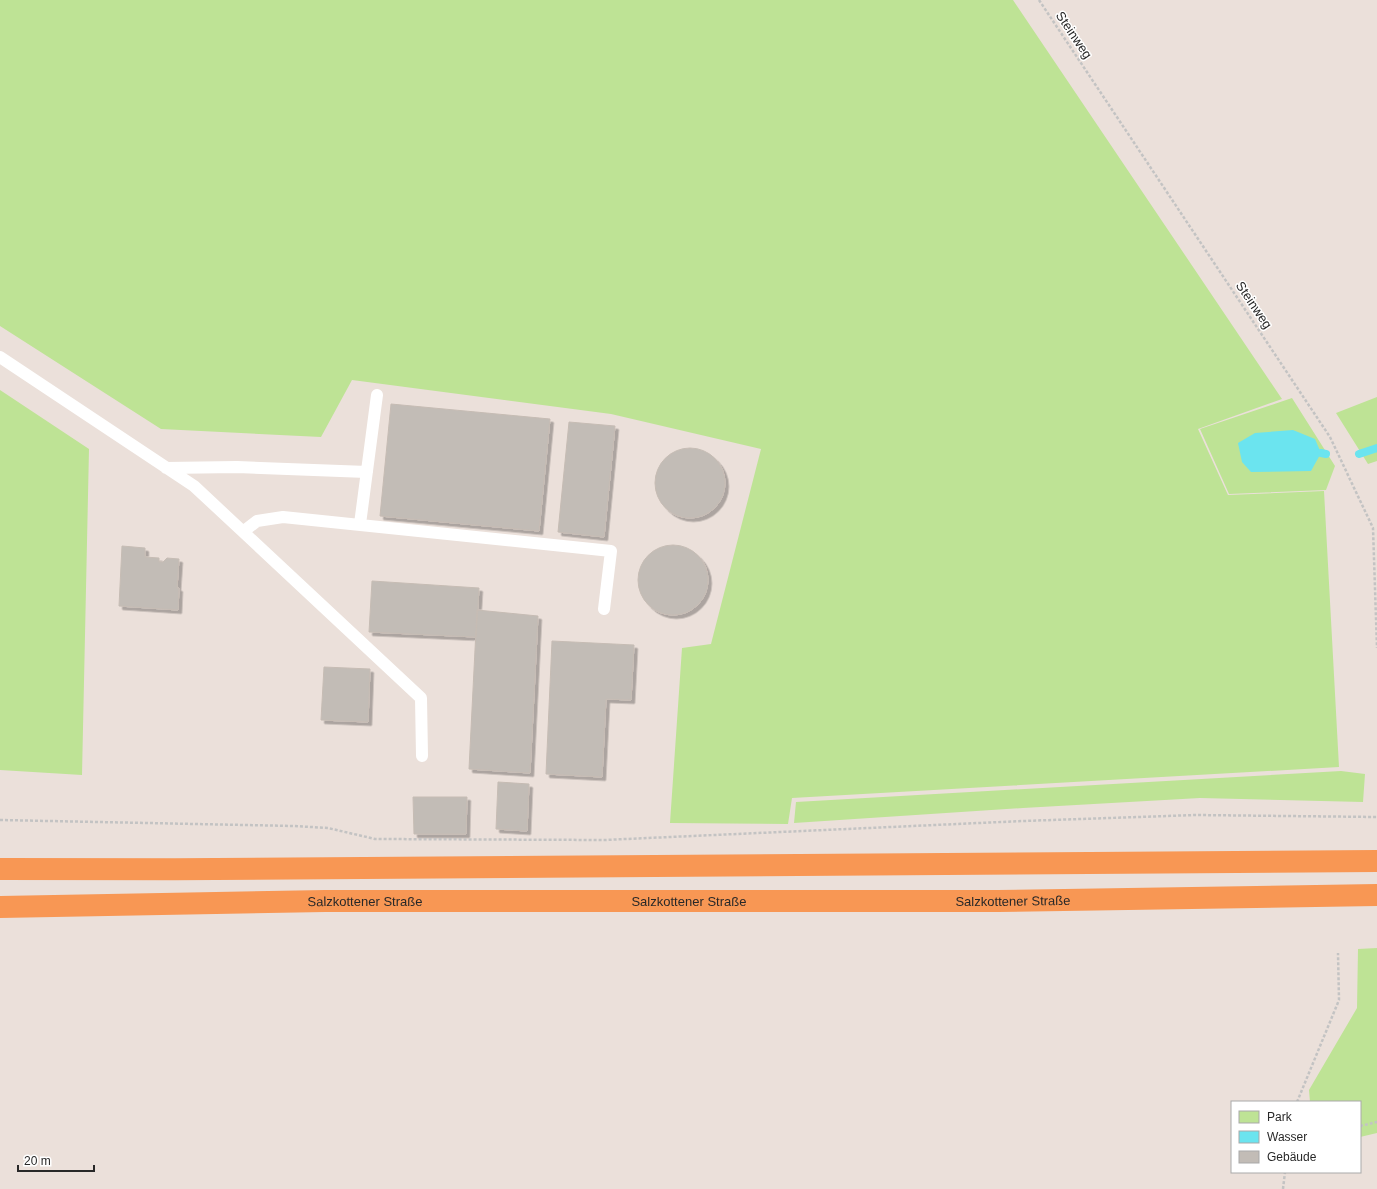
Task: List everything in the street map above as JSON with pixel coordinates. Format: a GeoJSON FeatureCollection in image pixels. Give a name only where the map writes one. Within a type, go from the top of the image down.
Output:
{"type":"FeatureCollection","features":[{"type":"Feature","properties":{"kind":"highway"},"geometry":{"type":"LineString","coordinates":[[0,869],[346,870],[1017,866],[1377,861]]}},
{"type":"Feature","properties":{"kind":"highway","name":"Salzkottener Straße"},"geometry":{"type":"LineString","coordinates":[[0,907],[326,901],[998,901],[1377,895]]}},
{"type":"Feature","properties":{"kind":"lane"},"geometry":{"type":"LineString","coordinates":[[0,357],[194,486],[244,531],[421,698],[422,756]]}},
{"type":"Feature","properties":{"kind":"lane"},"geometry":{"type":"LineString","coordinates":[[360,524],[377,395]]}},
{"type":"Feature","properties":{"kind":"lane"},"geometry":{"type":"LineString","coordinates":[[166,468],[238,467],[367,472]]}},
{"type":"Feature","properties":{"kind":"lane"},"geometry":{"type":"LineString","coordinates":[[244,531],[257,521],[283,517],[611,551],[604,609]]}},
{"type":"Feature","properties":{"kind":"path","name":"Steinweg"},"geometry":{"type":"LineString","coordinates":[[1039,0],[1330,437],[1373,528],[1377,648]]}},
{"type":"Feature","properties":{"kind":"path"},"geometry":{"type":"LineString","coordinates":[[0,820],[328,828],[375,839],[604,840],[1023,821],[1181,816],[1377,817]]}},
{"type":"Feature","properties":{"kind":"path"},"geometry":{"type":"LineString","coordinates":[[1297,1101],[1340,1000],[1338,953]]}},
{"type":"Feature","properties":{"kind":"path"},"geometry":{"type":"LineString","coordinates":[[1361,1126],[1377,1122]]}},
{"type":"Feature","properties":{"kind":"path"},"geometry":{"type":"LineString","coordinates":[[1283,1189],[1285,1173]]}},
{"type":"Feature","properties":{"kind":"green space"},"geometry":{"type":"Polygon","coordinates":[[[0,0],[1013,0],[1282,399],[1198,429],[1228,495],[1324,491],[1339,767],[792,798],[788,824],[670,823],[682,648],[711,644],[761,449],[611,414],[352,380],[321,437],[161,429],[0,326],[0,0]]]}},
{"type":"Feature","properties":{"kind":"green space"},"geometry":{"type":"Polygon","coordinates":[[[0,390],[89,449],[82,775],[0,770],[0,390]]]}},
{"type":"Feature","properties":{"kind":"green space"},"geometry":{"type":"Polygon","coordinates":[[[1377,397],[1377,461],[1368,464],[1336,413],[1377,397]]]}},
{"type":"Feature","properties":{"kind":"green space"},"geometry":{"type":"Polygon","coordinates":[[[1292,398],[1335,466],[1326,490],[1229,494],[1200,429],[1292,398]]]}},
{"type":"Feature","properties":{"kind":"green space"},"geometry":{"type":"Polygon","coordinates":[[[1341,771],[1365,774],[1363,802],[1200,798],[794,823],[796,802],[1341,771]]]}},
{"type":"Feature","properties":{"kind":"green space"},"geometry":{"type":"Polygon","coordinates":[[[1377,948],[1377,1133],[1361,1137],[1361,1101],[1310,1101],[1309,1090],[1357,1008],[1358,949],[1377,948]]]}},
{"type":"Feature","properties":{"kind":"water"},"geometry":{"type":"Polygon","coordinates":[[[1293,430],[1315,439],[1321,453],[1311,471],[1251,472],[1242,462],[1238,443],[1255,433],[1293,430]]]}},
{"type":"Feature","properties":{"kind":"building"},"geometry":{"type":"Polygon","coordinates":[[[391,404],[550,419],[539,531],[380,516],[391,404]]]}},
{"type":"Feature","properties":{"kind":"building"},"geometry":{"type":"Polygon","coordinates":[[[569,422],[615,426],[604,537],[558,532],[569,422]]]}},
{"type":"Feature","properties":{"kind":"building"},"geometry":{"type":"Polygon","coordinates":[[[690,448],[703,451],[715,458],[722,470],[725,483],[722,496],[715,508],[703,515],[690,518],[677,515],[665,508],[658,496],[655,483],[658,470],[665,458],[677,451],[690,448]]]}},
{"type":"Feature","properties":{"kind":"building"},"geometry":{"type":"Polygon","coordinates":[[[673,545],[686,548],[698,555],[705,567],[708,580],[705,593],[698,605],[686,612],[673,615],[660,612],[648,605],[641,593],[638,580],[641,567],[648,555],[660,548],[673,545]]]}},
{"type":"Feature","properties":{"kind":"building"},"geometry":{"type":"Polygon","coordinates":[[[122,546],[145,548],[145,557],[159,558],[159,562],[163,562],[167,558],[179,559],[177,588],[179,588],[178,610],[119,606],[122,546]]]}},
{"type":"Feature","properties":{"kind":"building"},"geometry":{"type":"Polygon","coordinates":[[[372,581],[479,588],[476,637],[369,632],[372,581]]]}},
{"type":"Feature","properties":{"kind":"building"},"geometry":{"type":"Polygon","coordinates":[[[477,610],[538,616],[530,773],[469,769],[477,610]]]}},
{"type":"Feature","properties":{"kind":"building"},"geometry":{"type":"Polygon","coordinates":[[[552,641],[634,645],[631,700],[606,699],[602,777],[546,774],[552,641]]]}},
{"type":"Feature","properties":{"kind":"building"},"geometry":{"type":"Polygon","coordinates":[[[324,667],[370,669],[368,722],[321,720],[324,667]]]}},
{"type":"Feature","properties":{"kind":"building"},"geometry":{"type":"Polygon","coordinates":[[[498,782],[529,784],[527,831],[496,829],[498,782]]]}},
{"type":"Feature","properties":{"kind":"building"},"geometry":{"type":"Polygon","coordinates":[[[413,797],[467,797],[466,834],[414,834],[413,797]]]}},
{"type":"Feature","properties":{"kind":"waterway"},"geometry":{"type":"LineString","coordinates":[[1359,454],[1377,448]]}},
{"type":"Feature","properties":{"kind":"waterway"},"geometry":{"type":"LineString","coordinates":[[1321,453],[1326,454]]}}]}
